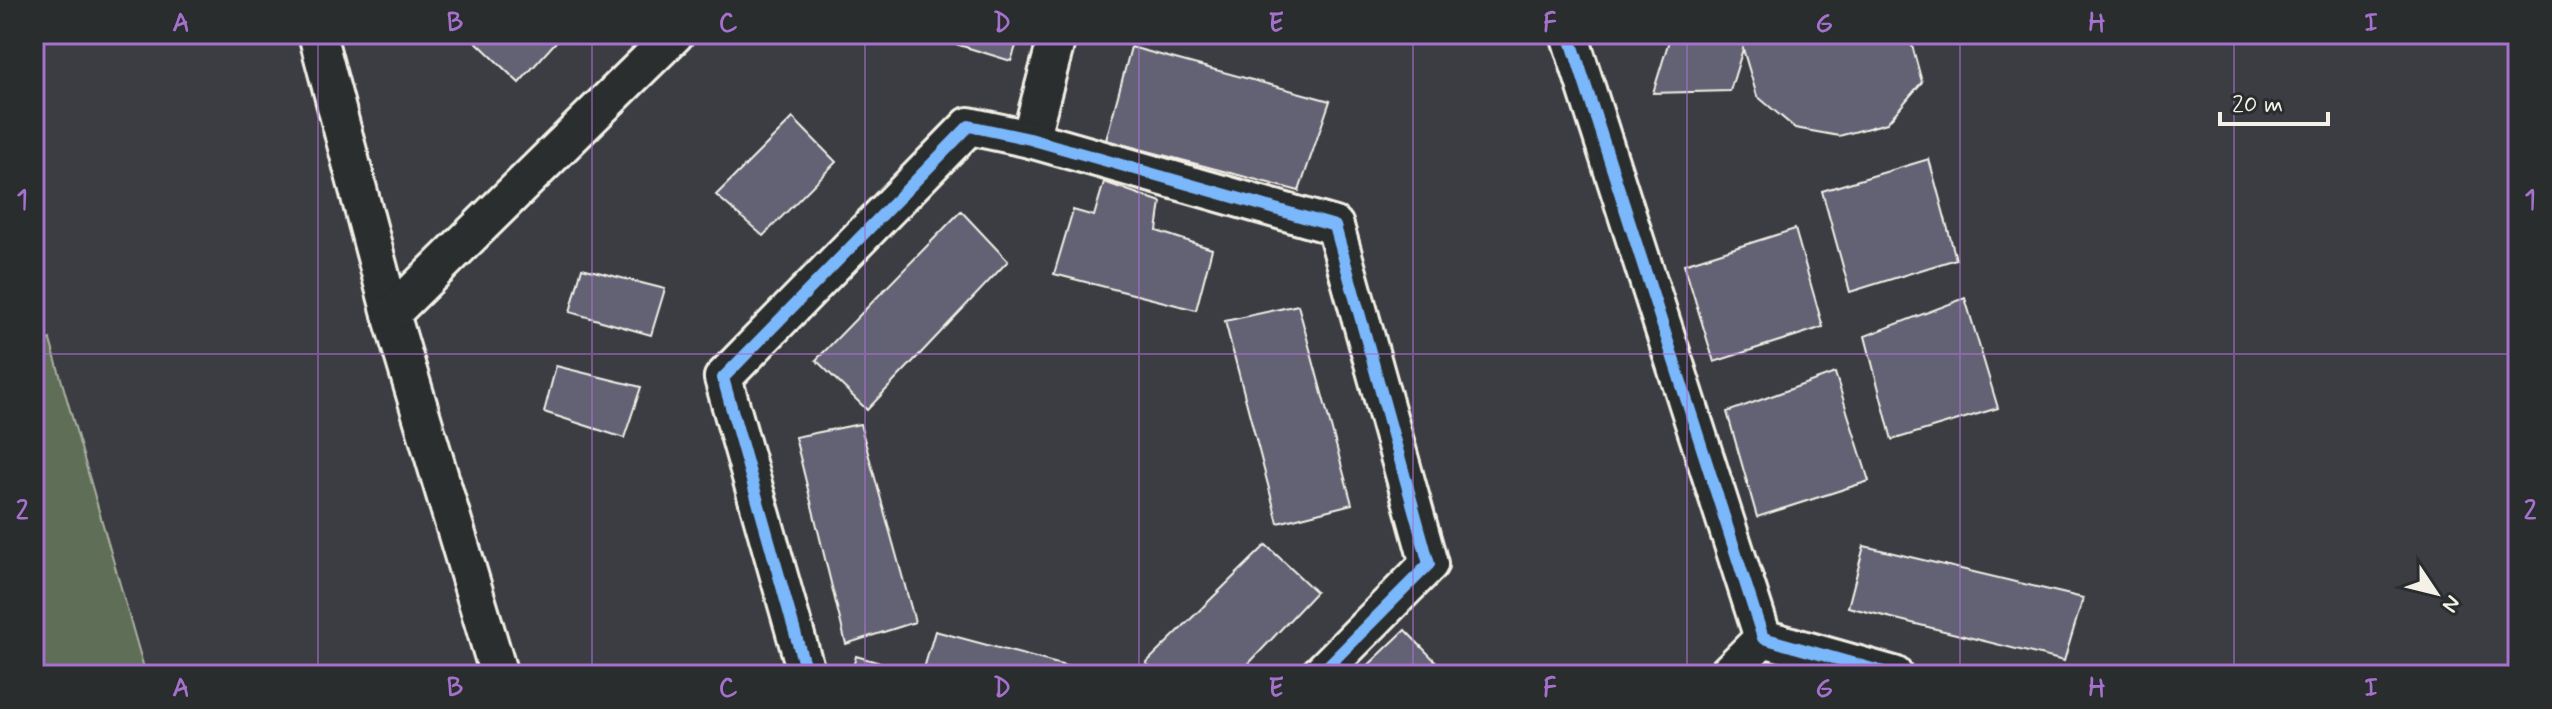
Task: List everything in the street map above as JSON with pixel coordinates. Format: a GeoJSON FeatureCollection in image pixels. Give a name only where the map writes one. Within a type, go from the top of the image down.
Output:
{"type":"FeatureCollection","features":[{"type":"Feature","properties":{"kind":"street"},"geometry":{"type":"LineString","coordinates":[[317,34],[391,314],[499,675]]}},
{"type":"Feature","properties":{"kind":"street"},"geometry":{"type":"LineString","coordinates":[[391,314],[675,34]]}},
{"type":"Feature","properties":{"kind":"street"},"geometry":{"type":"LineString","coordinates":[[1030,139],[1058,34]]}},
{"type":"Feature","properties":{"kind":"street"},"geometry":{"type":"LineString","coordinates":[[1569,34],[1763,638]]}},
{"type":"Feature","properties":{"kind":"street"},"geometry":{"type":"LineString","coordinates":[[807,675],[723,378],[969,126],[1030,139],[1335,226],[1429,564],[1319,675]]}},
{"type":"Feature","properties":{"kind":"street"},"geometry":{"type":"LineString","coordinates":[[1726,675],[1763,638]]}},
{"type":"Feature","properties":{"kind":"street"},"geometry":{"type":"LineString","coordinates":[[1763,638],[1894,675]]}},
{"type":"Feature","properties":{"kind":"green space"},"geometry":{"type":"Polygon","coordinates":[[[50,339],[146,675],[34,675],[34,344],[50,339]]]}},
{"type":"Feature","properties":{"kind":"building"},"geometry":{"type":"Polygon","coordinates":[[[468,34],[563,34],[519,83],[468,34]]]}},
{"type":"Feature","properties":{"kind":"building"},"geometry":{"type":"Polygon","coordinates":[[[934,34],[1020,34],[1011,61],[933,37],[934,34]]]}},
{"type":"Feature","properties":{"kind":"building"},"geometry":{"type":"Polygon","coordinates":[[[1310,34],[1345,34],[1342,42],[1310,34]]]}},
{"type":"Feature","properties":{"kind":"building"},"geometry":{"type":"Polygon","coordinates":[[[1671,34],[1909,34],[1922,82],[1887,123],[1839,136],[1795,128],[1757,96],[1743,49],[1730,91],[1653,93],[1671,34]]]}},
{"type":"Feature","properties":{"kind":"building"},"geometry":{"type":"Polygon","coordinates":[[[1131,47],[1330,101],[1299,191],[1106,140],[1131,47]]]}},
{"type":"Feature","properties":{"kind":"building"},"geometry":{"type":"Polygon","coordinates":[[[793,118],[836,162],[763,236],[716,195],[793,118]]]}},
{"type":"Feature","properties":{"kind":"building"},"geometry":{"type":"Polygon","coordinates":[[[1929,159],[1956,259],[1850,292],[1822,191],[1929,159]]]}},
{"type":"Feature","properties":{"kind":"building"},"geometry":{"type":"Polygon","coordinates":[[[1104,182],[1161,202],[1157,231],[1212,249],[1196,310],[1054,274],[1073,210],[1094,216],[1104,182]]]}},
{"type":"Feature","properties":{"kind":"building"},"geometry":{"type":"Polygon","coordinates":[[[961,211],[1008,261],[867,410],[816,360],[961,211]]]}},
{"type":"Feature","properties":{"kind":"building"},"geometry":{"type":"Polygon","coordinates":[[[1795,229],[1823,327],[1714,362],[1684,264],[1795,229]]]}},
{"type":"Feature","properties":{"kind":"building"},"geometry":{"type":"Polygon","coordinates":[[[582,268],[665,289],[651,335],[570,312],[582,268]]]}},
{"type":"Feature","properties":{"kind":"building"},"geometry":{"type":"Polygon","coordinates":[[[1965,298],[1998,408],[1892,440],[1865,336],[1965,298]]]}},
{"type":"Feature","properties":{"kind":"building"},"geometry":{"type":"Polygon","coordinates":[[[1298,305],[1352,504],[1278,523],[1225,321],[1298,305]]]}},
{"type":"Feature","properties":{"kind":"building"},"geometry":{"type":"Polygon","coordinates":[[[556,366],[641,387],[624,438],[544,412],[556,366]]]}},
{"type":"Feature","properties":{"kind":"building"},"geometry":{"type":"Polygon","coordinates":[[[1835,373],[1869,481],[1757,517],[1727,412],[1835,373]]]}},
{"type":"Feature","properties":{"kind":"building"},"geometry":{"type":"Polygon","coordinates":[[[860,424],[915,622],[846,644],[795,437],[860,424]]]}},
{"type":"Feature","properties":{"kind":"building"},"geometry":{"type":"Polygon","coordinates":[[[1266,545],[1316,592],[1238,675],[1158,675],[1146,663],[1266,545]]]}},
{"type":"Feature","properties":{"kind":"building"},"geometry":{"type":"Polygon","coordinates":[[[1864,546],[2083,598],[2064,661],[1848,607],[1864,546]]]}},
{"type":"Feature","properties":{"kind":"building"},"geometry":{"type":"Polygon","coordinates":[[[1405,630],[1449,675],[1358,675],[1405,630]]]}},
{"type":"Feature","properties":{"kind":"building"},"geometry":{"type":"Polygon","coordinates":[[[935,631],[1099,675],[922,675],[935,631]]]}},
{"type":"Feature","properties":{"kind":"building"},"geometry":{"type":"Polygon","coordinates":[[[856,656],[922,675],[851,675],[856,656]]]}},
{"type":"Feature","properties":{"kind":"cycle path"},"geometry":{"type":"LineString","coordinates":[[1569,34],[1763,638],[1894,675]]}},
{"type":"Feature","properties":{"kind":"cycle path"},"geometry":{"type":"LineString","coordinates":[[807,675],[723,378],[969,126],[1030,139],[1335,226],[1429,564],[1319,675]]}}]}
